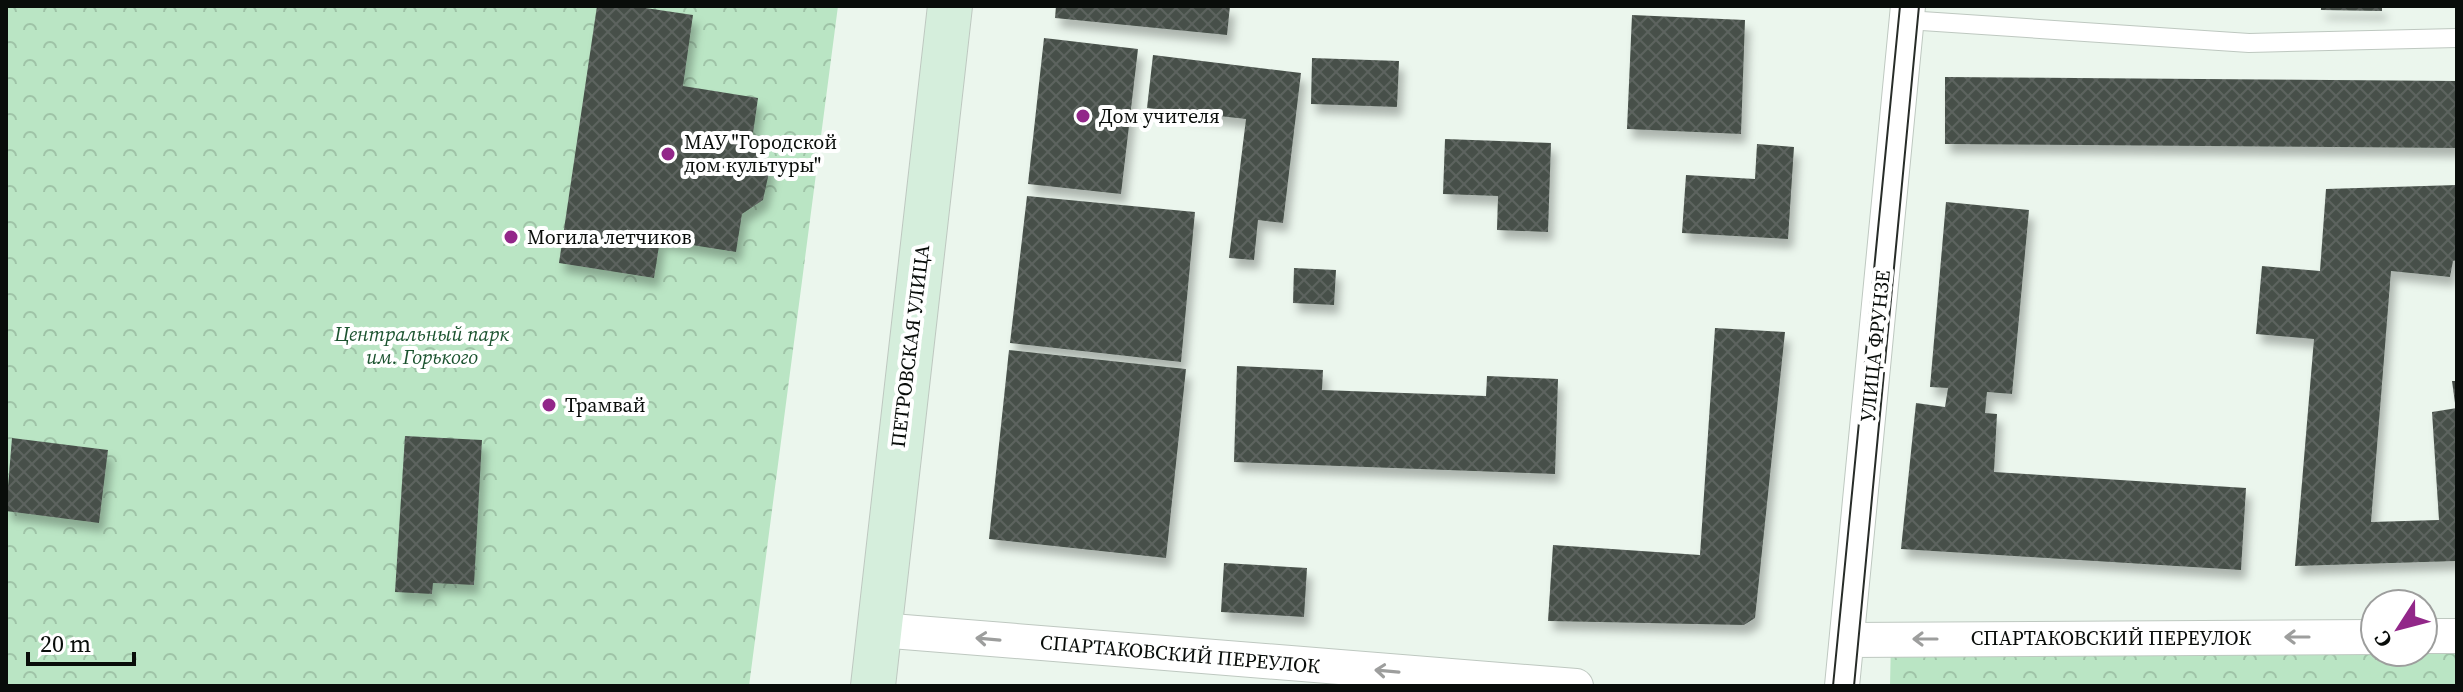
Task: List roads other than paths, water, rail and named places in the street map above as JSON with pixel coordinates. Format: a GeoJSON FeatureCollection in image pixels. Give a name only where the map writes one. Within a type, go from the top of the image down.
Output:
{"type":"FeatureCollection","features":[{"type":"Feature","properties":{"kind":"main road","name":"ПЕТРОВСКАЯ УЛИЦА"},"geometry":{"type":"LineString","coordinates":[[873,686],[950,6]]}},
{"type":"Feature","properties":{"kind":"street","name":"УЛИЦА ФРУНЗЕ"},"geometry":{"type":"LineString","coordinates":[[1842,686],[1908,13]]}},
{"type":"Feature","properties":{"kind":"street","name":"СПАРТАКОВСКИЙ ПЕРЕУЛОК"},"geometry":{"type":"LineString","coordinates":[[879,630],[1576,686]]}},
{"type":"Feature","properties":{"kind":"street","name":"СПАРТАКОВСКИЙ ПЕРЕУЛОК"},"geometry":{"type":"LineString","coordinates":[[1847,640],[2359,637]]}},
{"type":"Feature","properties":{"kind":"lane"},"geometry":{"type":"LineString","coordinates":[[1908,13],[2249,43],[2457,38]]}},
{"type":"Feature","properties":{"kind":"tram line"},"geometry":{"type":"LineString","coordinates":[[1833,686],[1900,6]]}},
{"type":"Feature","properties":{"kind":"tram line"},"geometry":{"type":"LineString","coordinates":[[1854,686],[1919,6]]}},
{"type":"Feature","properties":{"kind":"place","name":"Дом учителя"},"geometry":{"type":"Point","coordinates":[1083,116]}},
{"type":"Feature","properties":{"kind":"place","name":"МАУ \"Городской дом культуры\""},"geometry":{"type":"Point","coordinates":[668,154]}},
{"type":"Feature","properties":{"kind":"place","name":"Могила летчиков"},"geometry":{"type":"Point","coordinates":[511,237]}},
{"type":"Feature","properties":{"kind":"place","name":"Трамвай"},"geometry":{"type":"Point","coordinates":[549,405]}},
{"type":"Feature","properties":{"kind":"park label","name":"Центральный парк им. Горького"},"geometry":{"type":"Point","coordinates":[422,346]}}]}
